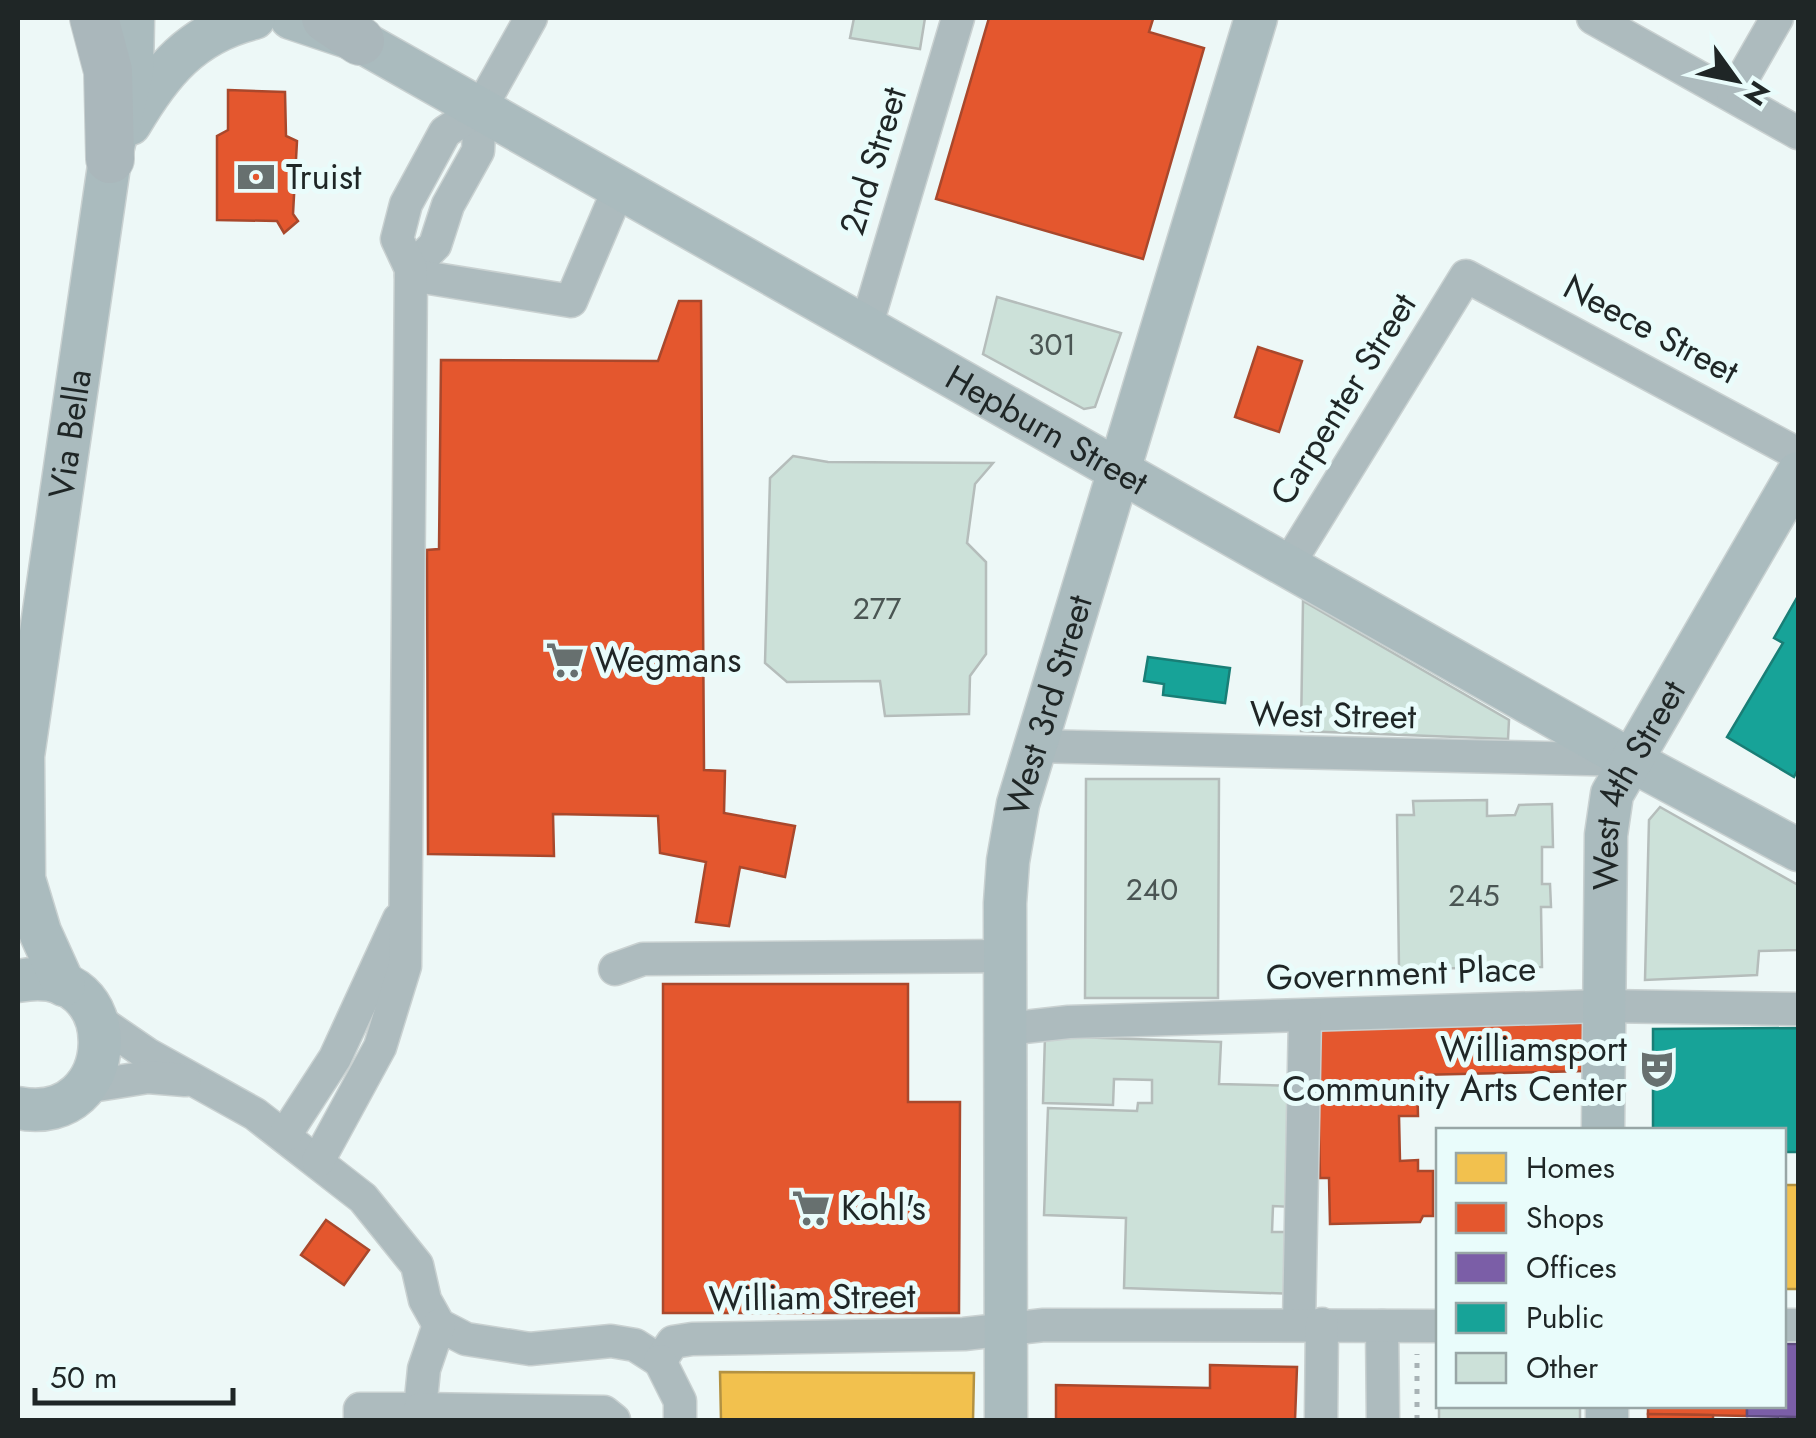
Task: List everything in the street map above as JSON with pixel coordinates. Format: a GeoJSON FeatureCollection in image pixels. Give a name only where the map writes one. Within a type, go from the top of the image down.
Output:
{"type":"FeatureCollection","features":[{"type":"Feature","properties":{"kind":"highway"},"geometry":{"type":"LineString","coordinates":[[94,18],[108,71],[110,159]]}},
{"type":"Feature","properties":{"kind":"main road","name":"Via Bella"},"geometry":{"type":"LineString","coordinates":[[18,893],[29,704],[110,159],[132,71],[133,18]]}},
{"type":"Feature","properties":{"kind":"main road"},"geometry":{"type":"LineString","coordinates":[[110,159],[152,86],[180,54],[214,31],[254,18]]}},
{"type":"Feature","properties":{"kind":"main road","name":"Hepburn Street"},"geometry":{"type":"LineString","coordinates":[[291,18],[343,29],[1630,760],[1798,850]]}},
{"type":"Feature","properties":{"kind":"main road","name":"West 3rd Street"},"geometry":{"type":"LineString","coordinates":[[1006,1420],[1005,956],[1008,861],[1018,804],[1256,18]]}},
{"type":"Feature","properties":{"kind":"main road","name":"West 4th Street"},"geometry":{"type":"LineString","coordinates":[[1603,1128],[1606,835],[1612,794],[1798,473]]}},
{"type":"Feature","properties":{"kind":"main road","name":"Via Bella"},"geometry":{"type":"LineString","coordinates":[[22,850],[24,879],[40,932],[64,984],[90,1006],[99,1021]]}},
{"type":"Feature","properties":{"kind":"main road"},"geometry":{"type":"LineString","coordinates":[[18,982],[39,979],[64,984]]}},
{"type":"Feature","properties":{"kind":"main road"},"geometry":{"type":"LineString","coordinates":[[26,1116],[72,1098],[85,1087],[98,1062],[99,1021]]}},
{"type":"Feature","properties":{"kind":"street"},"geometry":{"type":"LineString","coordinates":[[318,1160],[380,1047],[405,966],[411,272],[397,240],[406,204],[445,132],[480,108],[531,18]]}},
{"type":"Feature","properties":{"kind":"street","name":"2nd Street"},"geometry":{"type":"LineString","coordinates":[[866,327],[958,18]]}},
{"type":"Feature","properties":{"kind":"street"},"geometry":{"type":"LineString","coordinates":[[1593,18],[1798,133]]}},
{"type":"Feature","properties":{"kind":"street"},"geometry":{"type":"LineString","coordinates":[[1732,95],[1777,18]]}},
{"type":"Feature","properties":{"kind":"street"},"geometry":{"type":"LineString","coordinates":[[411,272],[570,300],[619,188]]}},
{"type":"Feature","properties":{"kind":"street","name":"Neece Street"},"geometry":{"type":"LineString","coordinates":[[1466,276],[1798,454]]}},
{"type":"Feature","properties":{"kind":"street","name":"Carpenter Street"},"geometry":{"type":"LineString","coordinates":[[1288,564],[1466,276]]}},
{"type":"Feature","properties":{"kind":"street","name":"West Street"},"geometry":{"type":"LineString","coordinates":[[1034,746],[1331,756],[1630,760]]}},
{"type":"Feature","properties":{"kind":"street"},"geometry":{"type":"LineString","coordinates":[[285,1136],[335,1058],[390,945],[406,890]]}},
{"type":"Feature","properties":{"kind":"street"},"geometry":{"type":"LineString","coordinates":[[615,969],[643,959],[1005,956]]}},
{"type":"Feature","properties":{"kind":"street","name":"Government Place"},"geometry":{"type":"LineString","coordinates":[[1006,1029],[1069,1022],[1604,1006],[1798,1008]]}},
{"type":"Feature","properties":{"kind":"street"},"geometry":{"type":"LineString","coordinates":[[1305,1016],[1310,1324],[1320,1420]]}},
{"type":"Feature","properties":{"kind":"street"},"geometry":{"type":"LineString","coordinates":[[99,1021],[147,1054],[255,1114],[363,1198],[416,1264],[425,1300],[439,1324],[466,1339],[530,1349],[610,1341],[636,1345],[660,1361],[680,1400],[680,1420]]}},
{"type":"Feature","properties":{"kind":"street"},"geometry":{"type":"LineString","coordinates":[[85,1087],[148,1077],[200,1082]]}},
{"type":"Feature","properties":{"kind":"street"},"geometry":{"type":"LineString","coordinates":[[420,1415],[424,1369],[439,1324]]}},
{"type":"Feature","properties":{"kind":"street","name":"William Street"},"geometry":{"type":"LineString","coordinates":[[660,1361],[673,1342],[679,1340],[964,1334],[1044,1325],[1428,1326]]}},
{"type":"Feature","properties":{"kind":"street"},"geometry":{"type":"LineString","coordinates":[[1382,1326],[1383,1420]]}},
{"type":"Feature","properties":{"kind":"street"},"geometry":{"type":"LineString","coordinates":[[360,1420],[360,1410],[420,1415],[604,1412],[614,1420]]}},
{"type":"Feature","properties":{"kind":"path"},"geometry":{"type":"LineString","coordinates":[[1417,1420],[1428,1326]]}},
{"type":"Feature","properties":{"kind":"building: Homes"},"geometry":{"type":"Polygon","coordinates":[[[1786,1185],[1798,1185],[1798,1289],[1786,1289],[1786,1185]]]}},
{"type":"Feature","properties":{"kind":"building: Homes"},"geometry":{"type":"Polygon","coordinates":[[[720,1372],[974,1373],[973,1420],[721,1420],[720,1372]]]}},
{"type":"Feature","properties":{"kind":"building: Shops"},"geometry":{"type":"Polygon","coordinates":[[[989,18],[1147,18],[1153,19],[1149,32],[1204,48],[1143,259],[936,199],[989,18]]]}},
{"type":"Feature","properties":{"kind":"building: Shops","name":"Truist"},"geometry":{"type":"Polygon","coordinates":[[[228,90],[285,92],[286,136],[297,141],[293,214],[298,221],[284,233],[277,221],[217,220],[217,136],[228,130],[228,90]]]}},
{"type":"Feature","properties":{"kind":"building: Shops","name":"Wegmans"},"geometry":{"type":"Polygon","coordinates":[[[679,301],[701,301],[704,770],[725,771],[724,813],[795,826],[785,877],[740,867],[729,926],[696,922],[706,862],[660,853],[658,816],[553,814],[554,856],[428,854],[427,550],[439,549],[441,360],[658,361],[679,301]]]}},
{"type":"Feature","properties":{"kind":"building: Shops"},"geometry":{"type":"Polygon","coordinates":[[[1258,347],[1302,361],[1279,432],[1235,417],[1258,347]]]}},
{"type":"Feature","properties":{"kind":"building: Shops","name":"Kohl's"},"geometry":{"type":"Polygon","coordinates":[[[663,984],[908,984],[908,1102],[960,1102],[959,1313],[663,1313],[663,984]]]}},
{"type":"Feature","properties":{"kind":"building: Shops"},"geometry":{"type":"Polygon","coordinates":[[[1585,1023],[1585,1071],[1417,1075],[1418,1116],[1399,1116],[1400,1161],[1418,1160],[1418,1171],[1433,1171],[1433,1216],[1423,1216],[1420,1222],[1330,1224],[1329,1178],[1320,1178],[1317,1029],[1585,1023]]]}},
{"type":"Feature","properties":{"kind":"building: Shops"},"geometry":{"type":"Polygon","coordinates":[[[326,1220],[369,1250],[344,1285],[301,1255],[326,1220]]]}},
{"type":"Feature","properties":{"kind":"building: Shops"},"geometry":{"type":"Polygon","coordinates":[[[1210,1365],[1297,1367],[1295,1420],[1056,1420],[1056,1385],[1210,1388],[1210,1365]]]}},
{"type":"Feature","properties":{"kind":"building: Shops"},"geometry":{"type":"Polygon","coordinates":[[[1648,1408],[1747,1408],[1747,1416],[1648,1414],[1648,1408]]]}},
{"type":"Feature","properties":{"kind":"building: Shops"},"geometry":{"type":"Polygon","coordinates":[[[1648,1414],[1713,1415],[1713,1420],[1648,1420],[1648,1414]]]}},
{"type":"Feature","properties":{"kind":"building: Offices"},"geometry":{"type":"Polygon","coordinates":[[[1786,1344],[1798,1344],[1798,1417],[1747,1416],[1747,1408],[1786,1408],[1786,1344]]]}},
{"type":"Feature","properties":{"kind":"building: Public"},"geometry":{"type":"Polygon","coordinates":[[[1798,596],[1798,769],[1794,777],[1727,737],[1783,643],[1774,638],[1798,596]]]}},
{"type":"Feature","properties":{"kind":"building: Public"},"geometry":{"type":"Polygon","coordinates":[[[1148,657],[1230,668],[1225,703],[1163,695],[1164,684],[1144,681],[1148,657]]]}},
{"type":"Feature","properties":{"kind":"building: Public"},"geometry":{"type":"Polygon","coordinates":[[[1798,1028],[1798,1152],[1786,1152],[1786,1128],[1653,1128],[1653,1029],[1798,1028]]]}},
{"type":"Feature","properties":{"kind":"building: Other"},"geometry":{"type":"Polygon","coordinates":[[[854,18],[925,18],[920,49],[850,38],[854,18]]]}},
{"type":"Feature","properties":{"kind":"building: Other"},"geometry":{"type":"Polygon","coordinates":[[[997,297],[1121,333],[1095,407],[1084,409],[983,354],[997,297]]]}},
{"type":"Feature","properties":{"kind":"building: Other"},"geometry":{"type":"Polygon","coordinates":[[[793,456],[828,462],[993,463],[975,484],[967,543],[986,562],[986,654],[970,676],[969,714],[885,716],[880,681],[787,682],[765,663],[770,478],[793,456]]]}},
{"type":"Feature","properties":{"kind":"building: Other"},"geometry":{"type":"Polygon","coordinates":[[[1303,601],[1509,720],[1508,739],[1301,731],[1303,601]]]}},
{"type":"Feature","properties":{"kind":"building: Other"},"geometry":{"type":"Polygon","coordinates":[[[1086,779],[1219,779],[1218,998],[1085,998],[1086,779]]]}},
{"type":"Feature","properties":{"kind":"building: Other"},"geometry":{"type":"Polygon","coordinates":[[[1487,800],[1487,816],[1515,815],[1519,805],[1552,804],[1553,847],[1542,847],[1542,884],[1550,884],[1551,907],[1541,907],[1542,967],[1399,969],[1397,815],[1414,815],[1413,801],[1487,800]]]}},
{"type":"Feature","properties":{"kind":"building: Other"},"geometry":{"type":"Polygon","coordinates":[[[1660,807],[1798,885],[1798,950],[1759,951],[1757,975],[1645,980],[1649,820],[1660,807]]]}},
{"type":"Feature","properties":{"kind":"building: Other"},"geometry":{"type":"Polygon","coordinates":[[[1045,1036],[1221,1042],[1219,1084],[1298,1086],[1293,1207],[1273,1206],[1272,1232],[1286,1232],[1296,1294],[1124,1288],[1126,1218],[1044,1215],[1048,1108],[1137,1111],[1138,1103],[1152,1103],[1152,1080],[1114,1079],[1113,1105],[1043,1103],[1045,1036]]]}},
{"type":"Feature","properties":{"kind":"building: Other"},"geometry":{"type":"Polygon","coordinates":[[[1439,1408],[1580,1408],[1580,1420],[1439,1420],[1439,1408]]]}},
{"type":"Feature","properties":{"kind":"place","name":"Truist"},"geometry":{"type":"Point","coordinates":[256,177]}},
{"type":"Feature","properties":{"kind":"place","name":"Wegmans"},"geometry":{"type":"Point","coordinates":[565,660]}},
{"type":"Feature","properties":{"kind":"place","name":"Williamsport Community Arts Center"},"geometry":{"type":"Point","coordinates":[1657,1069]}},
{"type":"Feature","properties":{"kind":"place","name":"Kohl's"},"geometry":{"type":"Point","coordinates":[811,1208]}}]}
